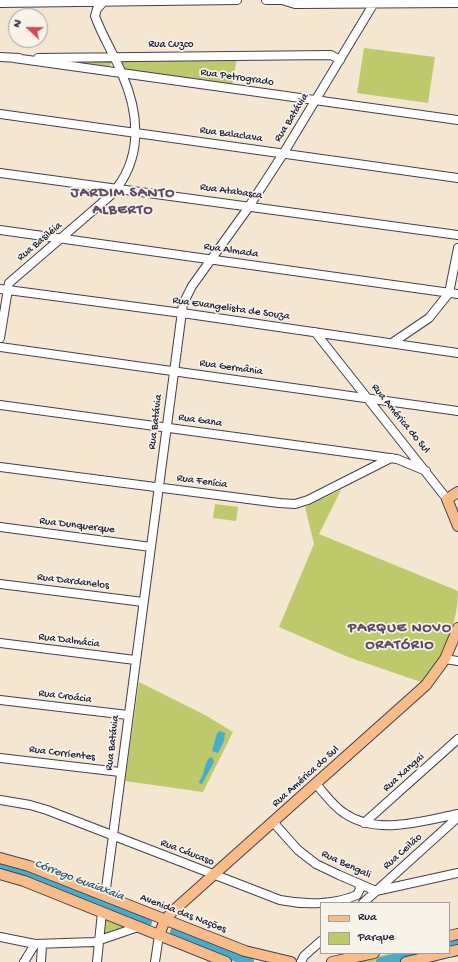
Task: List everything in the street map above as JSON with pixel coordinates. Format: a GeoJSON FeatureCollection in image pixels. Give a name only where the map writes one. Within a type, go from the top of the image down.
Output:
{"type":"FeatureCollection","features":[{"type":"Feature","properties":{"kind":"main road"},"geometry":{"type":"LineString","coordinates":[[449,503],[458,492]]}},
{"type":"Feature","properties":{"kind":"main road","name":"Rua América do Sul"},"geometry":{"type":"LineString","coordinates":[[449,503],[458,526]]}},
{"type":"Feature","properties":{"kind":"main road","name":"Rua América do Sul"},"geometry":{"type":"LineString","coordinates":[[159,935],[165,920],[172,912],[426,686],[445,659],[458,628]]}},
{"type":"Feature","properties":{"kind":"main road","name":"Avenida das Nações"},"geometry":{"type":"LineString","coordinates":[[0,858],[29,866],[250,953],[291,962]]}},
{"type":"Feature","properties":{"kind":"main road"},"geometry":{"type":"LineString","coordinates":[[0,874],[24,881],[159,935],[213,959],[226,962]]}},
{"type":"Feature","properties":{"kind":"main road"},"geometry":{"type":"LineString","coordinates":[[143,929],[154,924],[154,916]]}},
{"type":"Feature","properties":{"kind":"main road"},"geometry":{"type":"LineString","coordinates":[[332,962],[369,954]]}},
{"type":"Feature","properties":{"kind":"main road"},"geometry":{"type":"LineString","coordinates":[[406,962],[441,954]]}},
{"type":"Feature","properties":{"kind":"street"},"geometry":{"type":"LineString","coordinates":[[0,3],[33,1],[84,2],[237,0]]}},
{"type":"Feature","properties":{"kind":"street"},"geometry":{"type":"LineString","coordinates":[[266,0],[282,0],[295,4],[458,3]]}},
{"type":"Feature","properties":{"kind":"street"},"geometry":{"type":"LineString","coordinates":[[84,2],[95,11],[104,1]]}},
{"type":"Feature","properties":{"kind":"street","name":"Rua Batávia"},"geometry":{"type":"LineString","coordinates":[[104,896],[159,488],[173,371],[186,296],[283,154],[317,100],[374,3]]}},
{"type":"Feature","properties":{"kind":"street","name":"Rua Basiléia"},"geometry":{"type":"LineString","coordinates":[[0,338],[3,289],[11,280],[105,201],[118,188],[131,163],[137,132],[135,114],[122,73],[96,18],[95,11]]}},
{"type":"Feature","properties":{"kind":"street","name":"Rua Cuzco"},"geometry":{"type":"LineString","coordinates":[[0,57],[332,55],[340,60]]}},
{"type":"Feature","properties":{"kind":"street","name":"Rua Petrogrado"},"geometry":{"type":"LineString","coordinates":[[14,58],[458,120]]}},
{"type":"Feature","properties":{"kind":"street","name":"Rua Balaclava"},"geometry":{"type":"LineString","coordinates":[[0,114],[458,178]]}},
{"type":"Feature","properties":{"kind":"street","name":"Rua Atabasca"},"geometry":{"type":"LineString","coordinates":[[0,173],[458,235]]}},
{"type":"Feature","properties":{"kind":"street","name":"Rua Almada"},"geometry":{"type":"LineString","coordinates":[[0,230],[458,294]]}},
{"type":"Feature","properties":{"kind":"street"},"geometry":{"type":"LineString","coordinates":[[392,343],[429,318],[449,293],[458,248]]}},
{"type":"Feature","properties":{"kind":"street","name":"Rua Evangelista de Souza"},"geometry":{"type":"LineString","coordinates":[[3,289],[458,353]]}},
{"type":"Feature","properties":{"kind":"street","name":"Rua América do Sul"},"geometry":{"type":"LineString","coordinates":[[315,332],[412,453],[449,503]]}},
{"type":"Feature","properties":{"kind":"street","name":"Rua Germânia"},"geometry":{"type":"LineString","coordinates":[[0,347],[458,411]]}},
{"type":"Feature","properties":{"kind":"street","name":"Rua Gana"},"geometry":{"type":"LineString","coordinates":[[0,405],[394,459],[426,471]]}},
{"type":"Feature","properties":{"kind":"street","name":"Rua Gana"},"geometry":{"type":"LineString","coordinates":[[394,459],[412,453]]}},
{"type":"Feature","properties":{"kind":"street","name":"Rua Fenícia"},"geometry":{"type":"LineString","coordinates":[[0,467],[295,504],[324,493],[394,459]]}},
{"type":"Feature","properties":{"kind":"street","name":"Rua Dunquerque"},"geometry":{"type":"LineString","coordinates":[[0,527],[151,547]]}},
{"type":"Feature","properties":{"kind":"street","name":"Rua Dardanelos"},"geometry":{"type":"LineString","coordinates":[[0,584],[143,602]]}},
{"type":"Feature","properties":{"kind":"street","name":"Rua Dalmácia"},"geometry":{"type":"LineString","coordinates":[[0,643],[135,660]]}},
{"type":"Feature","properties":{"kind":"street"},"geometry":{"type":"LineString","coordinates":[[445,659],[458,661]]}},
{"type":"Feature","properties":{"kind":"street","name":"Rua Croácia"},"geometry":{"type":"LineString","coordinates":[[0,700],[128,716]]}},
{"type":"Feature","properties":{"kind":"street","name":"Rua Xangai"},"geometry":{"type":"LineString","coordinates":[[364,823],[458,739]]}},
{"type":"Feature","properties":{"kind":"street","name":"Rua Corrientes"},"geometry":{"type":"LineString","coordinates":[[0,758],[120,772]]}},
{"type":"Feature","properties":{"kind":"street"},"geometry":{"type":"LineString","coordinates":[[316,784],[343,813],[364,823],[395,825],[458,815]]}},
{"type":"Feature","properties":{"kind":"street","name":"Rua Cáucaso"},"geometry":{"type":"LineString","coordinates":[[0,800],[41,808],[214,876],[280,900],[293,903],[320,902]]}},
{"type":"Feature","properties":{"kind":"street","name":"Rua Ceilão"},"geometry":{"type":"LineString","coordinates":[[364,902],[458,815]]}},
{"type":"Feature","properties":{"kind":"street","name":"Rua Bengali"},"geometry":{"type":"LineString","coordinates":[[273,822],[298,850],[309,859],[332,872],[376,891]]}},
{"type":"Feature","properties":{"kind":"street"},"geometry":{"type":"LineString","coordinates":[[376,891],[458,873]]}},
{"type":"Feature","properties":{"kind":"street","name":"Rua Cáucaso"},"geometry":{"type":"LineString","coordinates":[[323,902],[340,900],[357,895],[360,889],[359,884]]}},
{"type":"Feature","properties":{"kind":"street"},"geometry":{"type":"LineString","coordinates":[[340,900],[346,902]]}},
{"type":"Feature","properties":{"kind":"street"},"geometry":{"type":"LineString","coordinates":[[98,962],[102,912]]}},
{"type":"Feature","properties":{"kind":"street"},"geometry":{"type":"LineString","coordinates":[[0,937],[38,944],[99,941],[143,929]]}},
{"type":"Feature","properties":{"kind":"street"},"geometry":{"type":"LineString","coordinates":[[155,962],[159,935]]}},
{"type":"Feature","properties":{"kind":"street"},"geometry":{"type":"LineString","coordinates":[[300,962],[304,956],[320,942]]}},
{"type":"Feature","properties":{"kind":"street"},"geometry":{"type":"LineString","coordinates":[[24,962],[38,944]]}},
{"type":"Feature","properties":{"kind":"street"},"geometry":{"type":"LineString","coordinates":[[38,944],[41,962]]}},
{"type":"Feature","properties":{"kind":"green space"},"geometry":{"type":"Polygon","coordinates":[[[364,48],[435,57],[428,103],[357,93],[364,48]]]}},
{"type":"Feature","properties":{"kind":"green space"},"geometry":{"type":"Polygon","coordinates":[[[237,58],[232,86],[124,69],[121,63],[122,61],[237,58]]]}},
{"type":"Feature","properties":{"kind":"green space"},"geometry":{"type":"Polygon","coordinates":[[[66,60],[111,61],[112,63],[108,67],[67,62],[66,60]]]}},
{"type":"Feature","properties":{"kind":"green space"},"geometry":{"type":"Polygon","coordinates":[[[341,490],[319,534],[458,591],[455,615],[448,640],[436,663],[421,682],[348,657],[279,627],[314,544],[305,507],[341,490]]]}},
{"type":"Feature","properties":{"kind":"green space"},"geometry":{"type":"Polygon","coordinates":[[[215,504],[238,507],[236,521],[213,518],[215,504]]]}},
{"type":"Feature","properties":{"kind":"green space"},"geometry":{"type":"Polygon","coordinates":[[[139,682],[205,715],[233,732],[203,792],[125,781],[139,682]]]}},
{"type":"Feature","properties":{"kind":"green space"},"geometry":{"type":"Polygon","coordinates":[[[105,918],[126,927],[104,936],[105,918]]]}},
{"type":"Feature","properties":{"kind":"green space"},"geometry":{"type":"Polygon","coordinates":[[[388,954],[406,954],[372,962],[353,962],[388,954]]]}},
{"type":"Feature","properties":{"kind":"water"},"geometry":{"type":"Polygon","coordinates":[[[220,731],[225,733],[224,741],[218,753],[212,751],[217,733],[220,731]]]}},
{"type":"Feature","properties":{"kind":"water"},"geometry":{"type":"Polygon","coordinates":[[[212,757],[214,762],[202,784],[199,783],[209,758],[212,757]]]}},
{"type":"Feature","properties":{"kind":"waterway","name":"Córrego Guaiaxaia"},"geometry":{"type":"LineString","coordinates":[[0,867],[29,875],[147,922]]}},
{"type":"Feature","properties":{"kind":"waterway","name":"Córrego Guaiaxaia"},"geometry":{"type":"LineString","coordinates":[[175,932],[249,962]]}},
{"type":"Feature","properties":{"kind":"waterway","name":"Córrego Guaiaxaia"},"geometry":{"type":"LineString","coordinates":[[450,946],[458,944]]}},
{"type":"Feature","properties":{"kind":"waterway","name":"Córrego Guaiaxaia"},"geometry":{"type":"LineString","coordinates":[[381,962],[415,954]]}},
{"type":"Feature","properties":{"kind":"district","name":"JARDIM SANTO ALBERTO"},"geometry":{"type":"Point","coordinates":[123,202]}},
{"type":"Feature","properties":{"kind":"district","name":"PARQUE NOVO ORATÓRIO"},"geometry":{"type":"Point","coordinates":[400,638]}}]}
